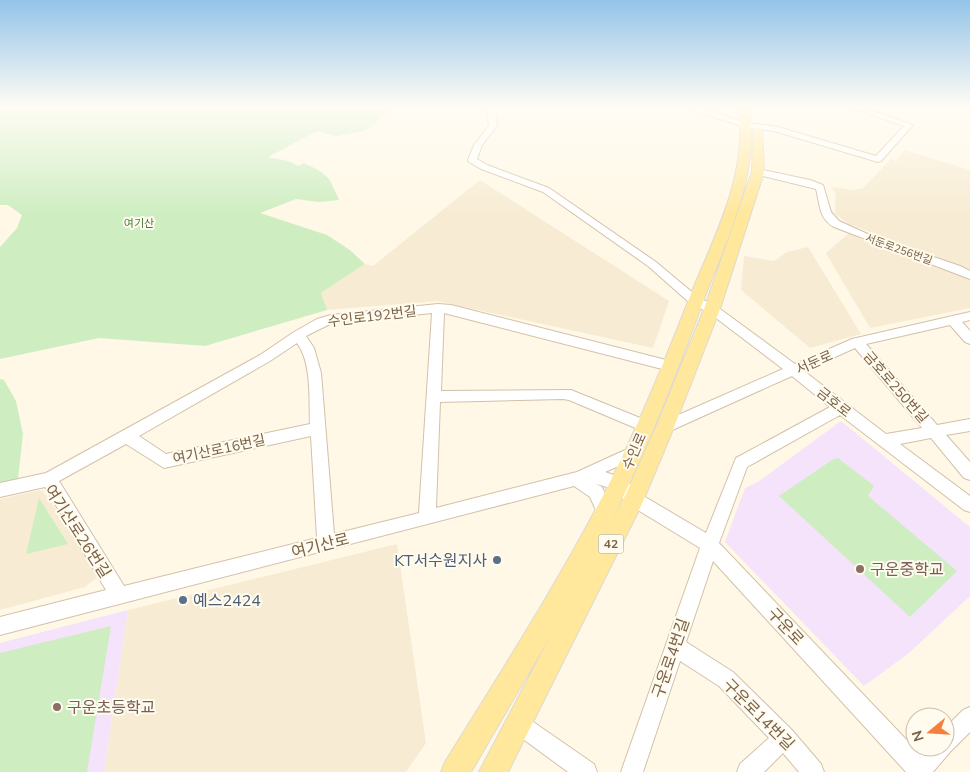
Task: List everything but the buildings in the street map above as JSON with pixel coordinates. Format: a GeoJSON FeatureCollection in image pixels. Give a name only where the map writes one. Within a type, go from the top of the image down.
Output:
{"type":"FeatureCollection","features":[{"type":"Feature","properties":{"kind":"main road","name":"수인로"},"geometry":{"type":"LineString","coordinates":[[455,772],[541,630],[605,512],[626,491],[634,452],[655,427],[670,366],[703,305],[743,176],[749,142]]}},
{"type":"Feature","properties":{"kind":"main road","name":"수인로"},"geometry":{"type":"LineString","coordinates":[[493,772],[519,724],[655,427],[758,172],[754,142]]}},
{"type":"Feature","properties":{"kind":"street","name":"금호로"},"geometry":{"type":"LineString","coordinates":[[481,142],[472,160],[484,167],[546,190],[652,264],[703,305],[795,371],[970,505]]}},
{"type":"Feature","properties":{"kind":"street"},"geometry":{"type":"LineString","coordinates":[[820,142],[878,159],[894,142]]}},
{"type":"Feature","properties":{"kind":"street","name":"서둔로256번길"},"geometry":{"type":"LineString","coordinates":[[758,172],[810,183],[820,187],[824,196],[824,210],[830,220],[871,240],[956,268],[970,275]]}},
{"type":"Feature","properties":{"kind":"street"},"geometry":{"type":"LineString","coordinates":[[427,518],[438,308]]}},
{"type":"Feature","properties":{"kind":"street","name":"수인로192번길"},"geometry":{"type":"LineString","coordinates":[[49,479],[128,437],[268,356],[318,322],[331,319],[438,308],[670,366]]}},
{"type":"Feature","properties":{"kind":"street","name":"서둔로"},"geometry":{"type":"LineString","coordinates":[[655,427],[795,371],[857,342],[970,316]]}},
{"type":"Feature","properties":{"kind":"street"},"geometry":{"type":"LineString","coordinates":[[952,319],[970,339]]}},
{"type":"Feature","properties":{"kind":"street"},"geometry":{"type":"LineString","coordinates":[[298,335],[308,348],[314,373],[326,544]]}},
{"type":"Feature","properties":{"kind":"street","name":"금호로250번길"},"geometry":{"type":"LineString","coordinates":[[857,342],[970,473]]}},
{"type":"Feature","properties":{"kind":"street"},"geometry":{"type":"LineString","coordinates":[[434,397],[563,394],[655,427]]}},
{"type":"Feature","properties":{"kind":"street","name":"구운로4번길"},"geometry":{"type":"LineString","coordinates":[[632,772],[674,646],[741,463],[841,408]]}},
{"type":"Feature","properties":{"kind":"street","name":"금호로250번길"},"geometry":{"type":"LineString","coordinates":[[934,431],[970,425]]}},
{"type":"Feature","properties":{"kind":"street","name":"여기산로16번길"},"geometry":{"type":"LineString","coordinates":[[128,437],[164,461],[318,428]]}},
{"type":"Feature","properties":{"kind":"street"},"geometry":{"type":"LineString","coordinates":[[886,440],[934,431]]}},
{"type":"Feature","properties":{"kind":"street"},"geometry":{"type":"LineString","coordinates":[[576,479],[634,452]]}},
{"type":"Feature","properties":{"kind":"street","name":"여기산로"},"geometry":{"type":"LineString","coordinates":[[0,626],[591,475],[626,491]]}},
{"type":"Feature","properties":{"kind":"street","name":"여기산로26번길"},"geometry":{"type":"LineString","coordinates":[[0,490],[49,479],[119,596]]}},
{"type":"Feature","properties":{"kind":"street"},"geometry":{"type":"LineString","coordinates":[[576,479],[596,492],[605,512]]}},
{"type":"Feature","properties":{"kind":"street","name":"구운로"},"geometry":{"type":"LineString","coordinates":[[626,491],[710,545],[919,771]]}},
{"type":"Feature","properties":{"kind":"street","name":"구운로14번길"},"geometry":{"type":"LineString","coordinates":[[674,646],[726,679],[784,738],[813,772]]}},
{"type":"Feature","properties":{"kind":"street"},"geometry":{"type":"LineString","coordinates":[[955,733],[970,717]]}},
{"type":"Feature","properties":{"kind":"street"},"geometry":{"type":"LineString","coordinates":[[519,724],[586,772]]}},
{"type":"Feature","properties":{"kind":"street"},"geometry":{"type":"LineString","coordinates":[[748,772],[784,738]]}},
{"type":"Feature","properties":{"kind":"street"},"geometry":{"type":"LineString","coordinates":[[919,771],[932,757]]}},
{"type":"Feature","properties":{"kind":"shaded area"},"geometry":{"type":"Polygon","coordinates":[[[905,150],[970,170],[970,270],[849,224],[835,214],[836,194],[831,187],[853,190],[863,188],[891,159],[896,161],[905,150]]]}},
{"type":"Feature","properties":{"kind":"shaded area"},"geometry":{"type":"Polygon","coordinates":[[[480,180],[669,301],[653,348],[437,301],[327,310],[321,293],[365,264],[373,266],[480,180]]]}},
{"type":"Feature","properties":{"kind":"shaded area"},"geometry":{"type":"Polygon","coordinates":[[[849,233],[867,242],[954,270],[970,279],[970,308],[870,328],[826,253],[849,233]]]}},
{"type":"Feature","properties":{"kind":"shaded area"},"geometry":{"type":"Polygon","coordinates":[[[808,247],[861,334],[810,348],[741,290],[744,256],[774,261],[787,252],[808,247]]]}},
{"type":"Feature","properties":{"kind":"shaded area","name":"구운중학교"},"geometry":{"type":"Polygon","coordinates":[[[841,421],[970,527],[970,596],[909,653],[864,686],[725,542],[745,488],[758,482],[841,421]]]}},
{"type":"Feature","properties":{"kind":"shaded area"},"geometry":{"type":"Polygon","coordinates":[[[42,490],[97,566],[96,578],[85,587],[0,610],[0,499],[42,490]]]}},
{"type":"Feature","properties":{"kind":"shaded area"},"geometry":{"type":"Polygon","coordinates":[[[397,544],[426,743],[406,772],[104,772],[128,610],[397,544]]]}},
{"type":"Feature","properties":{"kind":"shaded area","name":"구운초등학교"},"geometry":{"type":"Polygon","coordinates":[[[128,610],[104,772],[0,772],[0,643],[128,610]]]}},
{"type":"Feature","properties":{"kind":"green space","name":"여기산"},"geometry":{"type":"Polygon","coordinates":[[[0,142],[296,142],[268,157],[288,161],[299,166],[304,163],[319,170],[330,181],[339,200],[318,202],[296,199],[260,213],[327,235],[350,250],[365,264],[321,293],[327,310],[205,346],[99,338],[0,359],[0,247],[17,228],[22,215],[8,205],[0,205],[0,142]]]}},
{"type":"Feature","properties":{"kind":"green space"},"geometry":{"type":"Polygon","coordinates":[[[0,379],[4,380],[16,401],[23,434],[18,479],[0,485],[0,379]]]}},
{"type":"Feature","properties":{"kind":"green space"},"geometry":{"type":"Polygon","coordinates":[[[838,458],[874,486],[868,496],[957,571],[910,617],[779,496],[832,460],[838,458]]]}},
{"type":"Feature","properties":{"kind":"green space"},"geometry":{"type":"Polygon","coordinates":[[[39,498],[68,544],[26,554],[39,498]]]}},
{"type":"Feature","properties":{"kind":"green space","name":"구운초등학교"},"geometry":{"type":"Polygon","coordinates":[[[111,626],[87,772],[0,772],[0,653],[111,626]]]}},
{"type":"Feature","properties":{"kind":"place","name":"KT서수원지사"},"geometry":{"type":"Point","coordinates":[497,560]}},
{"type":"Feature","properties":{"kind":"place","name":"구운중학교"},"geometry":{"type":"Point","coordinates":[860,569]}},
{"type":"Feature","properties":{"kind":"place","name":"예스2424"},"geometry":{"type":"Point","coordinates":[183,600]}},
{"type":"Feature","properties":{"kind":"place","name":"구운초등학교"},"geometry":{"type":"Point","coordinates":[57,707]}}]}
